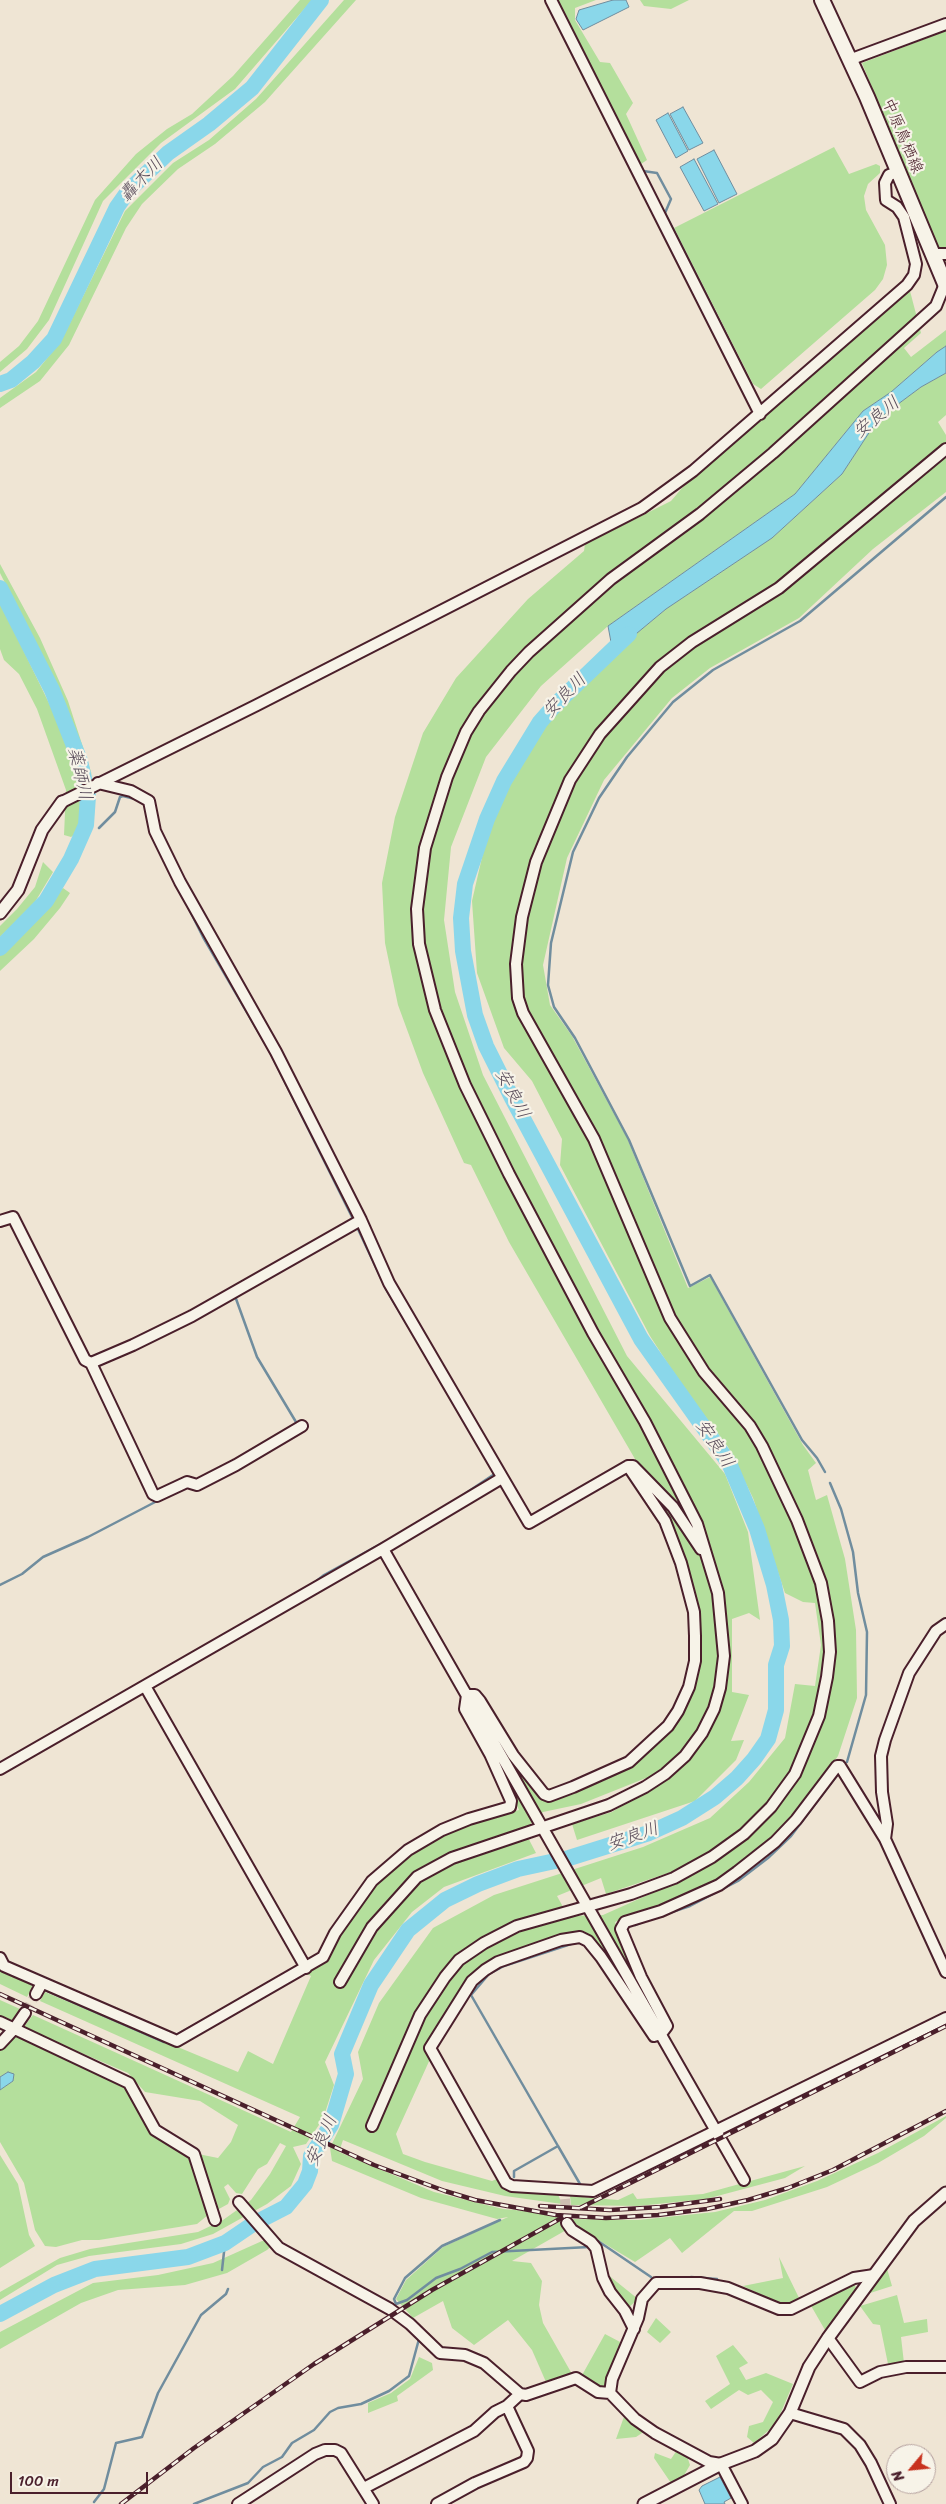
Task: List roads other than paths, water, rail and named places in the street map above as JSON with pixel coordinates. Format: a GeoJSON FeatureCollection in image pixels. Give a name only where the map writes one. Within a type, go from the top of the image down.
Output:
{"type":"FeatureCollection","features":[{"type":"Feature","properties":{"kind":"main road","name":"中原鳥栖線"},"geometry":{"type":"LineString","coordinates":[[822,0],[848,60],[867,97],[898,172],[939,254],[946,285]]}},
{"type":"Feature","properties":{"kind":"street"},"geometry":{"type":"LineString","coordinates":[[551,0],[760,414]]}},
{"type":"Feature","properties":{"kind":"street"},"geometry":{"type":"LineString","coordinates":[[848,60],[946,24]]}},
{"type":"Feature","properties":{"kind":"street"},"geometry":{"type":"LineString","coordinates":[[0,913],[18,890],[42,830],[62,802],[257,705],[642,508],[693,470],[907,285],[914,276],[916,264],[904,217],[897,208],[886,200],[885,183],[889,175],[898,172]]}},
{"type":"Feature","properties":{"kind":"street"},"geometry":{"type":"LineString","coordinates":[[340,1982],[372,1927],[417,1877],[452,1858],[544,1829],[609,1805],[645,1787],[665,1774],[685,1756],[702,1733],[716,1702],[724,1656],[718,1594],[697,1524],[645,1422],[546,1246],[487,1130],[442,1030],[429,989],[419,944],[417,909],[424,856],[439,800],[466,732],[511,671],[611,579],[700,514],[808,422],[936,306],[946,285]]}},
{"type":"Feature","properties":{"kind":"street"},"geometry":{"type":"LineString","coordinates":[[372,2126],[420,2015],[445,1977],[459,1960],[484,1943],[518,1926],[587,1904],[631,1894],[674,1878],[712,1857],[744,1834],[772,1807],[795,1774],[819,1716],[828,1677],[830,1652],[828,1621],[821,1583],[797,1520],[762,1446],[750,1426],[704,1372],[670,1318],[594,1138],[523,1013],[518,998],[516,964],[525,908],[540,853],[557,808],[582,758],[600,734],[654,673],[692,642],[779,588],[946,448]]}},
{"type":"Feature","properties":{"kind":"street"},"geometry":{"type":"LineString","coordinates":[[96,785],[132,790],[149,801],[155,831],[180,882],[276,1052],[356,1222],[389,1283],[529,1522],[628,1466],[633,1466],[673,1507],[709,1560]]}},
{"type":"Feature","properties":{"kind":"street"},"geometry":{"type":"LineString","coordinates":[[0,1222],[13,1217],[85,1360],[90,1363],[154,1494],[157,1496],[236,1466],[302,1426]]}},
{"type":"Feature","properties":{"kind":"street"},"geometry":{"type":"LineString","coordinates":[[90,1363],[133,1345],[192,1316],[356,1222]]}},
{"type":"Feature","properties":{"kind":"street"},"geometry":{"type":"LineString","coordinates":[[467,1695],[475,1695],[480,1701],[513,1756],[538,1788],[549,1796],[603,1775],[630,1762],[668,1726],[689,1686],[695,1660],[694,1612],[684,1571],[665,1521],[628,1466]]}},
{"type":"Feature","properties":{"kind":"street"},"geometry":{"type":"LineString","coordinates":[[0,1769],[383,1549],[502,1478]]}},
{"type":"Feature","properties":{"kind":"street"},"geometry":{"type":"LineString","coordinates":[[383,1549],[744,2180]]}},
{"type":"Feature","properties":{"kind":"street"},"geometry":{"type":"LineString","coordinates":[[885,1839],[887,1824],[882,1792],[881,1756],[885,1740],[909,1673],[936,1632],[946,1624]]}},
{"type":"Feature","properties":{"kind":"street"},"geometry":{"type":"LineString","coordinates":[[145,1686],[306,1968]]}},
{"type":"Feature","properties":{"kind":"street"},"geometry":{"type":"LineString","coordinates":[[0,1958],[4,1966],[177,2041],[323,1957],[335,1933],[372,1882],[408,1850],[442,1830],[469,1819],[510,1808],[512,1805],[490,1754],[465,1709],[467,1695]]}},
{"type":"Feature","properties":{"kind":"street"},"geometry":{"type":"LineString","coordinates":[[946,1972],[885,1839],[840,1766],[837,1766],[796,1820],[775,1842],[737,1872],[719,1885],[686,1900],[661,1911],[625,1922],[621,1929],[641,1978],[667,2026],[661,2034],[654,2036],[601,1957],[588,1941],[580,1937],[561,1940],[498,1962],[485,1970],[472,1982],[444,2023],[430,2048],[506,2183],[512,2186],[563,2194],[593,2191],[946,2018]]}},
{"type":"Feature","properties":{"kind":"street"},"geometry":{"type":"LineString","coordinates":[[36,1994],[42,1983]]}},
{"type":"Feature","properties":{"kind":"street"},"geometry":{"type":"LineString","coordinates":[[0,2044],[25,2013]]}},
{"type":"Feature","properties":{"kind":"street"},"geometry":{"type":"LineString","coordinates":[[0,2022],[129,2083],[155,2130],[194,2154],[214,2220]]}},
{"type":"Feature","properties":{"kind":"street"},"geometry":{"type":"LineString","coordinates":[[644,2504],[721,2464],[765,2444],[781,2428],[790,2413],[809,2367],[828,2338],[914,2221],[946,2193]]}},
{"type":"Feature","properties":{"kind":"street"},"geometry":{"type":"LineString","coordinates":[[240,2204],[279,2248],[390,2308],[440,2353],[465,2355],[484,2363],[520,2394],[526,2395],[576,2378],[598,2392],[610,2393],[635,2419],[655,2433],[708,2462],[721,2464]]}},
{"type":"Feature","properties":{"kind":"street"},"geometry":{"type":"LineString","coordinates":[[567,2223],[572,2230],[591,2242],[596,2248],[603,2278],[634,2328]]}},
{"type":"Feature","properties":{"kind":"street"},"geometry":{"type":"LineString","coordinates":[[610,2393],[612,2379],[634,2328],[642,2299],[656,2283],[700,2282],[728,2288],[780,2309],[791,2309],[854,2278],[874,2275]]}},
{"type":"Feature","properties":{"kind":"street"},"geometry":{"type":"LineString","coordinates":[[828,2338],[860,2382],[880,2372],[906,2367],[946,2367]]}},
{"type":"Feature","properties":{"kind":"street"},"geometry":{"type":"LineString","coordinates":[[364,2488],[474,2431],[495,2412],[507,2406],[520,2394]]}},
{"type":"Feature","properties":{"kind":"street"},"geometry":{"type":"LineString","coordinates":[[437,2504],[475,2483],[524,2462],[527,2458],[528,2451],[507,2406]]}},
{"type":"Feature","properties":{"kind":"street"},"geometry":{"type":"LineString","coordinates":[[790,2413],[844,2429],[860,2445],[868,2457],[890,2504]]}},
{"type":"Feature","properties":{"kind":"street"},"geometry":{"type":"LineString","coordinates":[[238,2504],[315,2454],[325,2450],[335,2450],[341,2453],[373,2504]]}},
{"type":"Feature","properties":{"kind":"street"},"geometry":{"type":"LineString","coordinates":[[721,2464],[742,2504]]}},
{"type":"Feature","properties":{"kind":"water"},"geometry":{"type":"Polygon","coordinates":[[[613,0],[626,0],[629,7],[583,30],[576,19],[579,10],[613,0]]]}},
{"type":"Feature","properties":{"kind":"water"},"geometry":{"type":"Polygon","coordinates":[[[683,107],[703,143],[689,150],[670,114],[683,107]]]}},
{"type":"Feature","properties":{"kind":"water"},"geometry":{"type":"Polygon","coordinates":[[[668,113],[688,151],[676,158],[656,120],[668,113]]]}},
{"type":"Feature","properties":{"kind":"water"},"geometry":{"type":"Polygon","coordinates":[[[714,150],[737,194],[719,203],[697,159],[714,150]]]}},
{"type":"Feature","properties":{"kind":"water"},"geometry":{"type":"Polygon","coordinates":[[[694,159],[718,204],[704,211],[680,167],[694,159]]]}},
{"type":"Feature","properties":{"kind":"water"},"geometry":{"type":"Polygon","coordinates":[[[946,346],[946,373],[921,387],[878,419],[842,474],[772,538],[666,609],[613,653],[608,626],[795,494],[863,411],[891,392],[946,346]]]}},
{"type":"Feature","properties":{"kind":"water"},"geometry":{"type":"Polygon","coordinates":[[[8,2072],[14,2074],[13,2081],[0,2090],[0,2077],[8,2072]]]}},
{"type":"Feature","properties":{"kind":"water"},"geometry":{"type":"Polygon","coordinates":[[[720,2477],[731,2498],[724,2502],[725,2504],[705,2504],[699,2490],[702,2486],[720,2477]]]}},
{"type":"Feature","properties":{"kind":"waterway","name":"轟木川"},"geometry":{"type":"LineString","coordinates":[[0,384],[11,380],[33,362],[54,339],[117,207],[129,190],[168,153],[209,124],[252,88],[321,0]]}},
{"type":"Feature","properties":{"kind":"waterway"},"geometry":{"type":"LineString","coordinates":[[591,68],[643,171],[657,173],[671,199],[665,213],[751,384]]}},
{"type":"Feature","properties":{"kind":"waterway"},"geometry":{"type":"LineString","coordinates":[[825,1472],[817,1458],[802,1440],[710,1275],[690,1286],[629,1140],[575,1038],[554,1007],[548,985],[551,943],[573,852],[599,798],[627,757],[673,702],[713,670],[800,621],[946,497]]}},
{"type":"Feature","properties":{"kind":"waterway","name":"薬師川"},"geometry":{"type":"LineString","coordinates":[[0,588],[52,690],[80,761],[88,796],[86,825],[71,859],[46,901],[0,948]]}},
{"type":"Feature","properties":{"kind":"waterway","name":"安良川"},"geometry":{"type":"LineString","coordinates":[[0,2314],[54,2285],[95,2269],[188,2257],[225,2243],[253,2224],[286,2207],[305,2184],[310,2171],[311,2156],[331,2125],[346,2074],[342,2054],[371,1985],[408,1930],[445,1900],[478,1884],[518,1869],[569,1858],[649,1833],[682,1818],[715,1797],[737,1778],[768,1739],[776,1710],[776,1665],[782,1646],[781,1620],[774,1585],[757,1529],[729,1463],[641,1339],[512,1098],[486,1046],[475,1015],[463,951],[461,918],[465,884],[487,819],[504,781],[540,722],[555,705],[629,634]]}},
{"type":"Feature","properties":{"kind":"waterway"},"geometry":{"type":"LineString","coordinates":[[99,828],[115,812],[120,797],[135,799]]}},
{"type":"Feature","properties":{"kind":"waterway"},"geometry":{"type":"LineString","coordinates":[[148,822],[151,834]]}},
{"type":"Feature","properties":{"kind":"waterway"},"geometry":{"type":"LineString","coordinates":[[183,897],[203,937],[269,1050],[354,1221]]}},
{"type":"Feature","properties":{"kind":"waterway"},"geometry":{"type":"LineString","coordinates":[[357,1227],[386,1289],[408,1326]]}},
{"type":"Feature","properties":{"kind":"waterway"},"geometry":{"type":"LineString","coordinates":[[235,1296],[257,1357],[296,1422],[295,1426]]}},
{"type":"Feature","properties":{"kind":"waterway"},"geometry":{"type":"LineString","coordinates":[[454,1501],[496,1473]]}},
{"type":"Feature","properties":{"kind":"waterway"},"geometry":{"type":"LineString","coordinates":[[830,1483],[841,1509],[853,1552],[858,1593],[867,1632],[866,1695],[847,1762]]}},
{"type":"Feature","properties":{"kind":"waterway"},"geometry":{"type":"LineString","coordinates":[[0,1585],[22,1574],[43,1557],[88,1537],[159,1500]]}},
{"type":"Feature","properties":{"kind":"waterway"},"geometry":{"type":"LineString","coordinates":[[314,1583],[324,1575],[406,1530]]}},
{"type":"Feature","properties":{"kind":"waterway"},"geometry":{"type":"LineString","coordinates":[[669,1913],[690,1906],[738,1881],[768,1858],[791,1836],[838,1774]]}},
{"type":"Feature","properties":{"kind":"waterway"},"geometry":{"type":"LineString","coordinates":[[635,1925],[645,1921]]}},
{"type":"Feature","properties":{"kind":"waterway"},"geometry":{"type":"LineString","coordinates":[[514,2177],[514,2171],[558,2146],[471,1995],[489,1974],[504,1966],[571,1944]]}},
{"type":"Feature","properties":{"kind":"waterway"},"geometry":{"type":"LineString","coordinates":[[43,1989],[164,2042]]}},
{"type":"Feature","properties":{"kind":"waterway"},"geometry":{"type":"LineString","coordinates":[[176,2035],[232,2004]]}},
{"type":"Feature","properties":{"kind":"waterway"},"geometry":{"type":"LineString","coordinates":[[558,2146],[580,2184]]}},
{"type":"Feature","properties":{"kind":"waterway"},"geometry":{"type":"LineString","coordinates":[[500,2220],[442,2246],[405,2278],[394,2299],[396,2304],[407,2300],[436,2278],[460,2269],[492,2252],[589,2247]]}},
{"type":"Feature","properties":{"kind":"waterway"},"geometry":{"type":"LineString","coordinates":[[598,2241],[651,2277]]}},
{"type":"Feature","properties":{"kind":"waterway"},"geometry":{"type":"LineString","coordinates":[[222,2270],[225,2243]]}},
{"type":"Feature","properties":{"kind":"waterway"},"geometry":{"type":"LineString","coordinates":[[691,2277],[717,2279]]}},
{"type":"Feature","properties":{"kind":"waterway"},"geometry":{"type":"LineString","coordinates":[[673,2278],[681,2278]]}},
{"type":"Feature","properties":{"kind":"waterway"},"geometry":{"type":"LineString","coordinates":[[94,2502],[104,2489],[116,2443],[142,2437],[158,2393],[201,2315],[226,2294],[228,2289]]}},
{"type":"Feature","properties":{"kind":"waterway"},"geometry":{"type":"LineString","coordinates":[[194,2504],[248,2483],[263,2467],[282,2457],[292,2443],[314,2430],[330,2412],[338,2408],[361,2404],[389,2391],[409,2376],[419,2339]]}},
{"type":"Feature","properties":{"kind":"tunnel"},"geometry":{"type":"LineString","coordinates":[[25,2013],[36,1994]]}},
{"type":"Feature","properties":{"kind":"tunnel"},"geometry":{"type":"LineString","coordinates":[[565,2199],[567,2223]]}},
{"type":"Feature","properties":{"kind":"railway"},"geometry":{"type":"LineString","coordinates":[[0,1994],[374,2165],[475,2200],[556,2215],[606,2218],[658,2215],[707,2209],[748,2200],[788,2188],[833,2170],[946,2111]]}},
{"type":"Feature","properties":{"kind":"railway"},"geometry":{"type":"LineString","coordinates":[[580,2208],[946,2026]]}},
{"type":"Feature","properties":{"kind":"railway"},"geometry":{"type":"LineString","coordinates":[[540,2206],[610,2210],[661,2207],[720,2199]]}},
{"type":"Feature","properties":{"kind":"railway"},"geometry":{"type":"LineString","coordinates":[[121,2504],[194,2448],[314,2364],[432,2290],[565,2216]]}}]}
